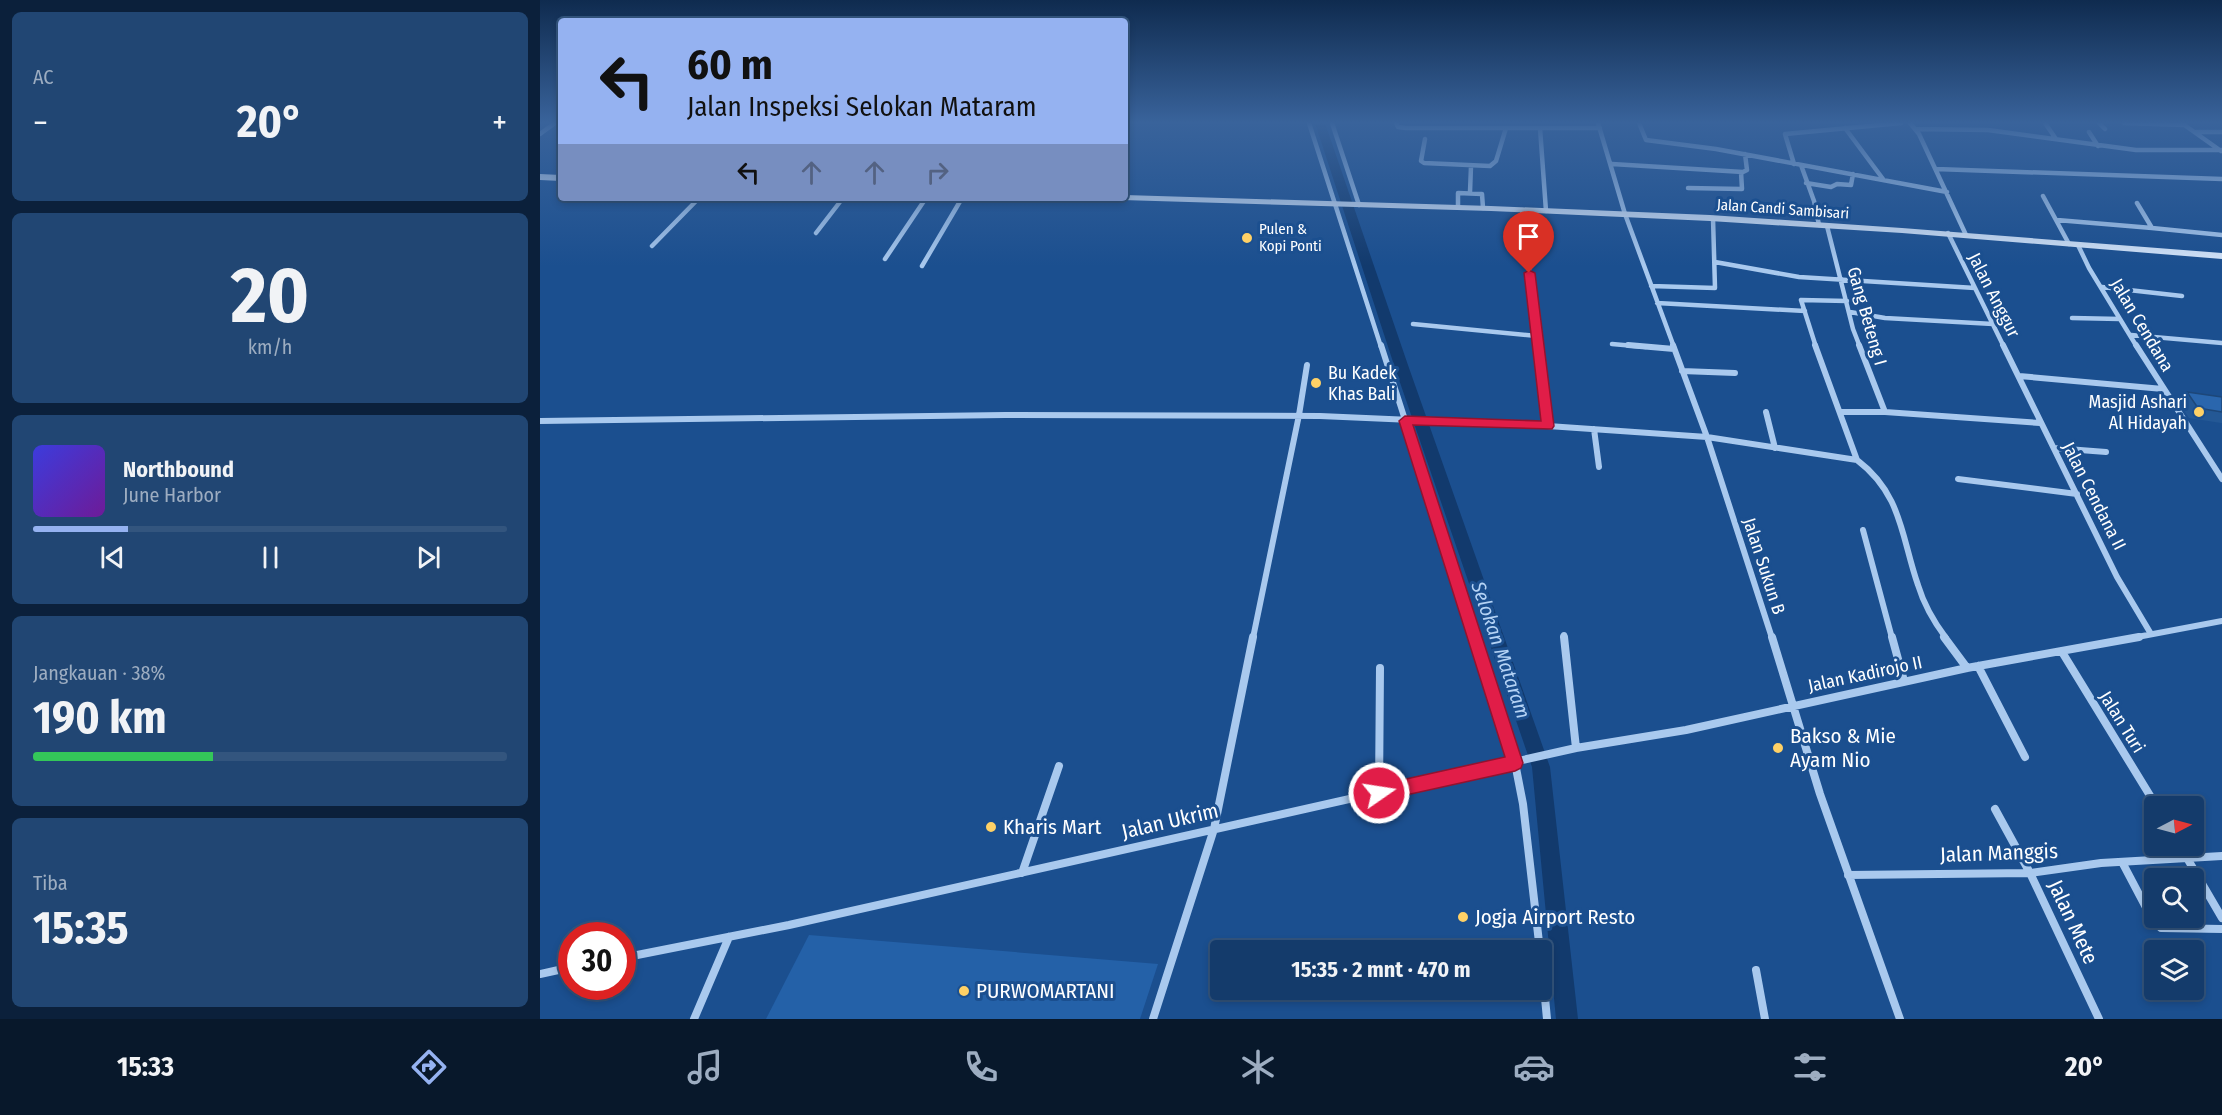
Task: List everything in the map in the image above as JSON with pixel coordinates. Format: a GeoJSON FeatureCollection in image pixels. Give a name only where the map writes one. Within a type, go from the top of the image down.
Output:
{"type":"FeatureCollection","features":[{"type":"Feature","properties":{"kind":"street"},"geometry":{"type":"LineString","coordinates":[[1325,171],[1515,763],[1523,804],[1539,940]]}},
{"type":"Feature","properties":{"kind":"street"},"geometry":{"type":"LineString","coordinates":[[1346,171],[1357,205]]}},
{"type":"Feature","properties":{"kind":"street"},"geometry":{"type":"LineString","coordinates":[[1470,192],[1471,171]]}},
{"type":"Feature","properties":{"kind":"street"},"geometry":{"type":"LineString","coordinates":[[1543,171],[1546,211]]}},
{"type":"Feature","properties":{"kind":"street","name":"Jalan Sukun B"},"geometry":{"type":"LineString","coordinates":[[1613,171],[1625,214],[1707,437],[1794,705],[1820,794],[1900,1019]]}},
{"type":"Feature","properties":{"kind":"street"},"geometry":{"type":"LineString","coordinates":[[1714,171],[1745,171]]}},
{"type":"Feature","properties":{"kind":"street","name":"Gang Beteng I"},"geometry":{"type":"LineString","coordinates":[[1803,171],[1842,279],[1860,350],[1885,412]]}},
{"type":"Feature","properties":{"kind":"street"},"geometry":{"type":"LineString","coordinates":[[1833,171],[1947,192]]}},
{"type":"Feature","properties":{"kind":"street"},"geometry":{"type":"LineString","coordinates":[[1877,171],[1883,179]]}},
{"type":"Feature","properties":{"kind":"street"},"geometry":{"type":"LineString","coordinates":[[1937,171],[1966,235]]}},
{"type":"Feature","properties":{"kind":"street"},"geometry":{"type":"LineString","coordinates":[[1980,171],[2222,179]]}},
{"type":"Feature","properties":{"kind":"street"},"geometry":{"type":"LineString","coordinates":[[1689,188],[1742,189],[1741,172]]}},
{"type":"Feature","properties":{"kind":"street"},"geometry":{"type":"LineString","coordinates":[[1806,183],[1831,187],[1837,184],[1852,185],[1853,174]]}},
{"type":"Feature","properties":{"kind":"street"},"geometry":{"type":"LineString","coordinates":[[540,177],[558,178]]}},
{"type":"Feature","properties":{"kind":"street"},"geometry":{"type":"LineString","coordinates":[[1458,207],[1458,193],[1470,192],[1482,195],[1483,208]]}},
{"type":"Feature","properties":{"kind":"street","name":"Jalan Cendana"},"geometry":{"type":"LineString","coordinates":[[2043,195],[2163,389],[2221,476]]}},
{"type":"Feature","properties":{"kind":"street","name":"Jalan Candi Sambisari"},"geometry":{"type":"LineString","coordinates":[[1128,198],[1458,207],[1713,218],[1948,233],[2222,256]]}},
{"type":"Feature","properties":{"kind":"street"},"geometry":{"type":"LineString","coordinates":[[652,246],[696,201]]}},
{"type":"Feature","properties":{"kind":"street"},"geometry":{"type":"LineString","coordinates":[[816,233],[841,201]]}},
{"type":"Feature","properties":{"kind":"street"},"geometry":{"type":"LineString","coordinates":[[885,259],[924,201]]}},
{"type":"Feature","properties":{"kind":"street"},"geometry":{"type":"LineString","coordinates":[[922,266],[960,201]]}},
{"type":"Feature","properties":{"kind":"street"},"geometry":{"type":"LineString","coordinates":[[2136,203],[2152,228]]}},
{"type":"Feature","properties":{"kind":"street"},"geometry":{"type":"LineString","coordinates":[[1522,210],[1548,426]]}},
{"type":"Feature","properties":{"kind":"street"},"geometry":{"type":"LineString","coordinates":[[1651,286],[1715,288],[1713,218]]}},
{"type":"Feature","properties":{"kind":"street"},"geometry":{"type":"LineString","coordinates":[[2057,220],[2222,235]]}},
{"type":"Feature","properties":{"kind":"street","name":"Jalan Anggur"},"geometry":{"type":"LineString","coordinates":[[1948,233],[2018,373]]}},
{"type":"Feature","properties":{"kind":"street"},"geometry":{"type":"LineString","coordinates":[[1715,262],[1785,276],[1975,288]]}},
{"type":"Feature","properties":{"kind":"street"},"geometry":{"type":"LineString","coordinates":[[2102,287],[2182,296]]}},
{"type":"Feature","properties":{"kind":"street"},"geometry":{"type":"LineString","coordinates":[[1847,301],[1803,299],[1805,311],[1857,460]]}},
{"type":"Feature","properties":{"kind":"street"},"geometry":{"type":"LineString","coordinates":[[1657,303],[1805,311]]}},
{"type":"Feature","properties":{"kind":"street"},"geometry":{"type":"LineString","coordinates":[[1850,312],[1885,318],[1993,324]]}},
{"type":"Feature","properties":{"kind":"street"},"geometry":{"type":"LineString","coordinates":[[2072,318],[2120,319]]}},
{"type":"Feature","properties":{"kind":"street"},"geometry":{"type":"LineString","coordinates":[[1413,324],[1537,336]]}},
{"type":"Feature","properties":{"kind":"street"},"geometry":{"type":"LineString","coordinates":[[2131,335],[2222,343]]}},
{"type":"Feature","properties":{"kind":"street"},"geometry":{"type":"LineString","coordinates":[[1612,344],[1674,348]]}},
{"type":"Feature","properties":{"kind":"street"},"geometry":{"type":"LineString","coordinates":[[1153,1019],[1214,829],[1299,415],[1307,365]]}},
{"type":"Feature","properties":{"kind":"street"},"geometry":{"type":"LineString","coordinates":[[1682,371],[1735,373]]}},
{"type":"Feature","properties":{"kind":"street"},"geometry":{"type":"LineString","coordinates":[[2018,373],[2163,389]]}},
{"type":"Feature","properties":{"kind":"street","name":"Jalan Cendana II"},"geometry":{"type":"LineString","coordinates":[[2018,373],[2040,423],[2117,577],[2151,634]]}},
{"type":"Feature","properties":{"kind":"street"},"geometry":{"type":"LineString","coordinates":[[1767,412],[1775,448]]}},
{"type":"Feature","properties":{"kind":"street"},"geometry":{"type":"LineString","coordinates":[[1842,412],[1885,412],[2040,423]]}},
{"type":"Feature","properties":{"kind":"street"},"geometry":{"type":"LineString","coordinates":[[540,421],[1005,415],[1299,415],[1548,426],[1707,437],[1857,460],[1871,470],[1888,492],[1899,517],[1923,601],[1967,668]]}},
{"type":"Feature","properties":{"kind":"street"},"geometry":{"type":"LineString","coordinates":[[1594,429],[1599,466]]}},
{"type":"Feature","properties":{"kind":"street"},"geometry":{"type":"LineString","coordinates":[[2054,448],[2106,452]]}},
{"type":"Feature","properties":{"kind":"street"},"geometry":{"type":"LineString","coordinates":[[1958,479],[2077,494]]}},
{"type":"Feature","properties":{"kind":"street"},"geometry":{"type":"LineString","coordinates":[[1863,530],[1904,681]]}},
{"type":"Feature","properties":{"kind":"street","name":"Jalan Kadirojo II"},"geometry":{"type":"LineString","coordinates":[[1515,763],[1576,748],[1686,730],[1967,668],[2103,645],[2222,621]]}},
{"type":"Feature","properties":{"kind":"street"},"geometry":{"type":"LineString","coordinates":[[1564,635],[1576,748]]}},
{"type":"Feature","properties":{"kind":"street","name":"Jalan Turi"},"geometry":{"type":"LineString","coordinates":[[2062,652],[2150,796]]}},
{"type":"Feature","properties":{"kind":"street"},"geometry":{"type":"LineString","coordinates":[[1977,666],[2025,757]]}},
{"type":"Feature","properties":{"kind":"street"},"geometry":{"type":"LineString","coordinates":[[1379,793],[1380,668]]}},
{"type":"Feature","properties":{"kind":"street","name":"Jalan Ukrim"},"geometry":{"type":"LineString","coordinates":[[636,955],[1022,873],[1515,763]]}},
{"type":"Feature","properties":{"kind":"street"},"geometry":{"type":"LineString","coordinates":[[1022,873],[1059,766]]}},
{"type":"Feature","properties":{"kind":"street","name":"Jalan Mete"},"geometry":{"type":"LineString","coordinates":[[1995,808],[2030,873],[2099,1019]]}},
{"type":"Feature","properties":{"kind":"street"},"geometry":{"type":"LineString","coordinates":[[2222,856],[2187,857],[2222,918]]}},
{"type":"Feature","properties":{"kind":"street","name":"Jalan Manggis"},"geometry":{"type":"LineString","coordinates":[[1848,875],[2030,873],[2187,857]]}},
{"type":"Feature","properties":{"kind":"street"},"geometry":{"type":"LineString","coordinates":[[2122,862],[2151,916],[2161,928],[2222,929]]}},
{"type":"Feature","properties":{"kind":"street"},"geometry":{"type":"LineString","coordinates":[[694,1019],[729,937]]}},
{"type":"Feature","properties":{"kind":"street"},"geometry":{"type":"LineString","coordinates":[[1756,970],[1766,1019]]}},
{"type":"Feature","properties":{"kind":"street"},"geometry":{"type":"LineString","coordinates":[[540,974],[558,971]]}},
{"type":"Feature","properties":{"kind":"street"},"geometry":{"type":"LineString","coordinates":[[1545,1000],[1547,1019]]}},
{"type":"Feature","properties":{"kind":"shaded area","name":"PURWOMARTANI"},"geometry":{"type":"Polygon","coordinates":[[[809,935],[1158,964],[1140,1019],[766,1019],[809,935]]]}},
{"type":"Feature","properties":{"kind":"building"},"geometry":{"type":"Polygon","coordinates":[[[2187,392],[2222,397],[2222,412],[2198,408],[2187,392]]]}},
{"type":"Feature","properties":{"kind":"waterway","name":"Selokan Mataram"},"geometry":{"type":"LineString","coordinates":[[1336,171],[1541,767],[1567,1019]]}},
{"type":"Feature","properties":{"kind":"place","name":"Pulen & Kopi Ponti"},"geometry":{"type":"Point","coordinates":[1247,238]}},
{"type":"Feature","properties":{"kind":"place","name":"Bu Kadek Khas Bali"},"geometry":{"type":"Point","coordinates":[1316,383]}},
{"type":"Feature","properties":{"kind":"place","name":"Masjid Ashari Al Hidayah"},"geometry":{"type":"Point","coordinates":[2199,412]}},
{"type":"Feature","properties":{"kind":"place","name":"Bakso & Mie Ayam Nio"},"geometry":{"type":"Point","coordinates":[1778,748]}},
{"type":"Feature","properties":{"kind":"place","name":"Kharis Mart"},"geometry":{"type":"Point","coordinates":[991,827]}},
{"type":"Feature","properties":{"kind":"place","name":"Jogja Airport Resto"},"geometry":{"type":"Point","coordinates":[1463,917]}},
{"type":"Feature","properties":{"kind":"place","name":"PURWOMARTANI"},"geometry":{"type":"Point","coordinates":[964,991]}},
{"type":"Feature","properties":{"kind":"route"},"geometry":{"type":"LineString","coordinates":[[1379,793],[1515,763],[1405,421],[1548,426],[1529,273]]}}]}
